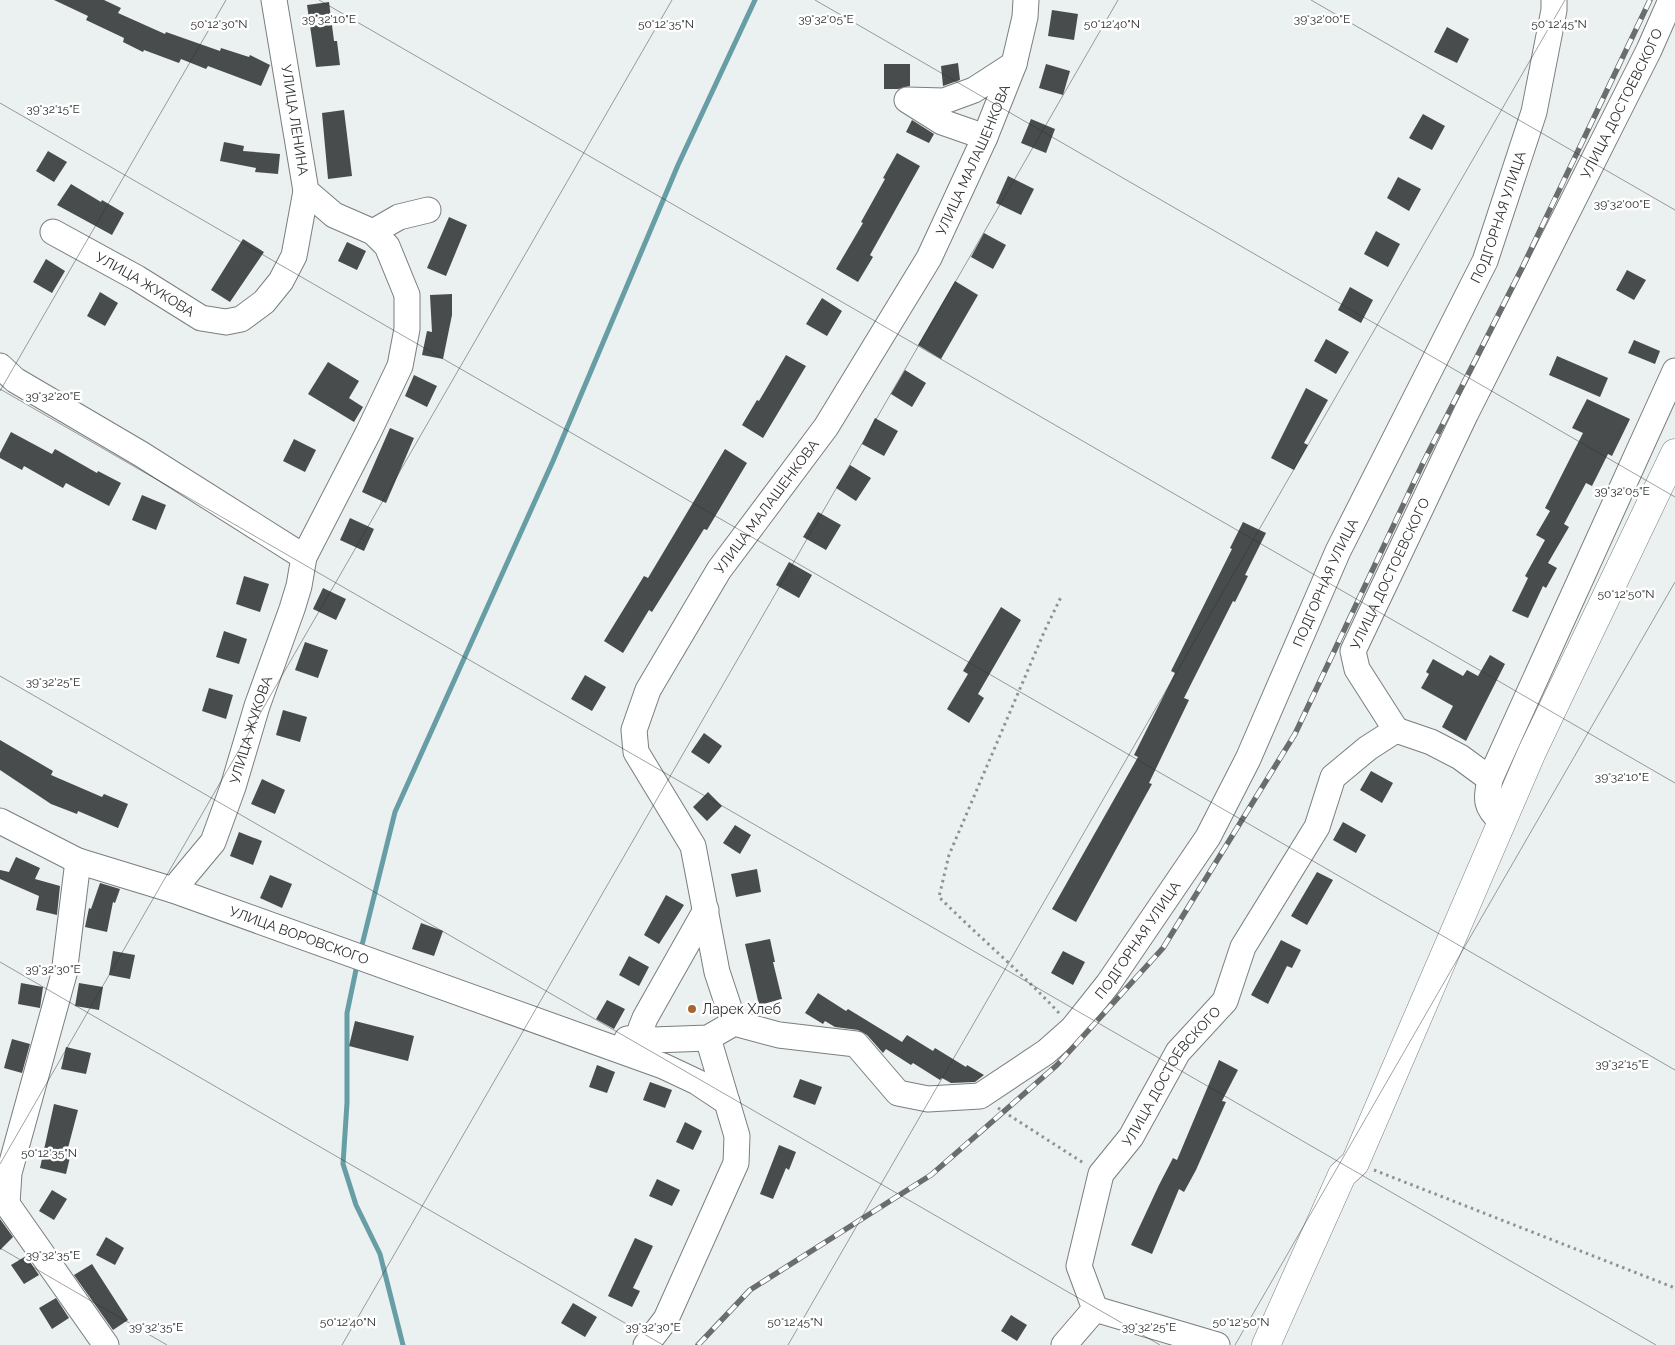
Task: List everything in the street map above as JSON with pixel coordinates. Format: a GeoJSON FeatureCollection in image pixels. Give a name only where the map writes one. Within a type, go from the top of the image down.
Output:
{"type":"FeatureCollection","features":[{"type":"Feature","properties":{"kind":"main road"},"geometry":{"type":"LineString","coordinates":[[1266,1345],[1342,1174],[1355,1163],[1532,752],[1675,453]]}},
{"type":"Feature","properties":{"kind":"street","name":"УЛИЦА ЛЕНИНА"},"geometry":{"type":"LineString","coordinates":[[274,0],[306,191],[334,215],[374,232]]}},
{"type":"Feature","properties":{"kind":"street","name":"УЛИЦА МАЛАШЕНКОВА"},"geometry":{"type":"LineString","coordinates":[[734,1023],[717,972],[694,846],[636,752],[634,730],[648,690],[719,570],[826,427],[928,258],[985,137],[1014,64],[1025,17],[1026,0]]}},
{"type":"Feature","properties":{"kind":"street","name":"ПОДГОРНАЯ УЛИЦА"},"geometry":{"type":"LineString","coordinates":[[980,1096],[1046,1052],[1073,1028],[1108,984],[1208,837],[1248,760],[1338,551],[1485,261],[1534,112],[1554,10],[1554,0]]}},
{"type":"Feature","properties":{"kind":"street","name":"УЛИЦА ДОСТОЕВСКОГО"},"geometry":{"type":"LineString","coordinates":[[1095,1309],[1079,1266],[1101,1174],[1131,1137],[1178,1052],[1225,1001],[1243,947],[1317,827],[1333,778],[1368,748],[1396,730],[1357,669],[1353,651],[1466,413],[1649,50],[1671,0]]}},
{"type":"Feature","properties":{"kind":"street"},"geometry":{"type":"LineString","coordinates":[[985,137],[942,122],[907,100],[944,100],[952,98],[974,90],[1014,64]]}},
{"type":"Feature","properties":{"kind":"street","name":"УЛИЦА ЖУКОВА"},"geometry":{"type":"LineString","coordinates":[[53,232],[137,278],[200,318],[226,322],[241,319],[264,302],[281,281],[294,256],[306,191]]}},
{"type":"Feature","properties":{"kind":"street"},"geometry":{"type":"LineString","coordinates":[[374,232],[398,217],[428,210]]}},
{"type":"Feature","properties":{"kind":"street","name":"УЛИЦА ЖУКОВА"},"geometry":{"type":"LineString","coordinates":[[174,890],[213,842],[233,787],[257,706],[292,608],[299,586],[304,558],[400,366],[407,329],[407,295],[387,246],[374,232]]}},
{"type":"Feature","properties":{"kind":"street"},"geometry":{"type":"LineString","coordinates":[[0,366],[15,380],[141,454],[304,558]]}},
{"type":"Feature","properties":{"kind":"street"},"geometry":{"type":"LineString","coordinates":[[1502,822],[1489,811],[1486,796],[1490,779],[1675,371]]}},
{"type":"Feature","properties":{"kind":"street"},"geometry":{"type":"LineString","coordinates":[[1396,730],[1431,742],[1460,757],[1490,779]]}},
{"type":"Feature","properties":{"kind":"street","name":"УЛИЦА ВОРОВСКОГО"},"geometry":{"type":"LineString","coordinates":[[0,821],[78,861],[174,890],[664,1066],[697,1082],[727,1102]]}},
{"type":"Feature","properties":{"kind":"street"},"geometry":{"type":"LineString","coordinates":[[78,861],[64,974],[8,1151],[9,1173],[4,1199],[106,1345]]}},
{"type":"Feature","properties":{"kind":"street"},"geometry":{"type":"LineString","coordinates":[[644,1036],[641,1028],[644,1018],[706,910]]}},
{"type":"Feature","properties":{"kind":"street"},"geometry":{"type":"LineString","coordinates":[[612,1048],[644,1036],[653,1040],[708,1038],[734,1023],[779,1035],[856,1044],[898,1093],[928,1099],[980,1096]]}},
{"type":"Feature","properties":{"kind":"street"},"geometry":{"type":"LineString","coordinates":[[646,1345],[666,1318],[736,1163],[737,1136],[708,1038]]}},
{"type":"Feature","properties":{"kind":"street"},"geometry":{"type":"LineString","coordinates":[[1064,1345],[1095,1309],[1218,1345]]}},
{"type":"Feature","properties":{"kind":"path"},"geometry":{"type":"LineString","coordinates":[[1062,595],[1044,630],[953,846],[938,896],[991,948],[1027,979],[1073,1028]]}},
{"type":"Feature","properties":{"kind":"path"},"geometry":{"type":"LineString","coordinates":[[980,1096],[1101,1174]]}},
{"type":"Feature","properties":{"kind":"path"},"geometry":{"type":"LineString","coordinates":[[1355,1163],[1675,1288]]}},
{"type":"Feature","properties":{"kind":"building"},"geometry":{"type":"Polygon","coordinates":[[[54,0],[104,0],[121,8],[118,13],[165,34],[166,32],[220,51],[221,48],[249,57],[250,55],[270,65],[261,86],[208,66],[206,69],[181,59],[179,63],[144,50],[143,52],[123,42],[124,38],[86,20],[88,16],[54,0]]]}},
{"type":"Feature","properties":{"kind":"building"},"geometry":{"type":"Polygon","coordinates":[[[329,2],[334,41],[337,41],[340,65],[316,67],[307,5],[329,2]]]}},
{"type":"Feature","properties":{"kind":"building"},"geometry":{"type":"Polygon","coordinates":[[[1052,10],[1078,14],[1074,40],[1048,36],[1052,10]]]}},
{"type":"Feature","properties":{"kind":"building"},"geometry":{"type":"Polygon","coordinates":[[[1447,27],[1469,39],[1457,63],[1434,52],[1447,27]]]}},
{"type":"Feature","properties":{"kind":"building"},"geometry":{"type":"Polygon","coordinates":[[[958,63],[960,80],[943,86],[941,66],[958,63]]]}},
{"type":"Feature","properties":{"kind":"building"},"geometry":{"type":"Polygon","coordinates":[[[884,64],[910,64],[910,86],[898,89],[884,89],[884,64]]]}},
{"type":"Feature","properties":{"kind":"building"},"geometry":{"type":"Polygon","coordinates":[[[1046,64],[1070,71],[1063,95],[1039,88],[1046,64]]]}},
{"type":"Feature","properties":{"kind":"building"},"geometry":{"type":"Polygon","coordinates":[[[344,110],[352,176],[328,179],[322,113],[344,110]]]}},
{"type":"Feature","properties":{"kind":"building"},"geometry":{"type":"Polygon","coordinates":[[[1423,114],[1445,126],[1432,150],[1409,138],[1423,114]]]}},
{"type":"Feature","properties":{"kind":"building"},"geometry":{"type":"Polygon","coordinates":[[[1031,119],[1055,129],[1046,153],[1021,143],[1031,119]]]}},
{"type":"Feature","properties":{"kind":"building"},"geometry":{"type":"Polygon","coordinates":[[[912,120],[934,134],[929,143],[906,132],[912,120]]]}},
{"type":"Feature","properties":{"kind":"building"},"geometry":{"type":"Polygon","coordinates":[[[224,142],[244,146],[243,151],[280,154],[278,174],[255,172],[256,168],[220,161],[224,142]]]}},
{"type":"Feature","properties":{"kind":"building"},"geometry":{"type":"Polygon","coordinates":[[[48,151],[67,162],[54,182],[36,171],[48,151]]]}},
{"type":"Feature","properties":{"kind":"building"},"geometry":{"type":"Polygon","coordinates":[[[897,153],[920,166],[870,255],[873,257],[858,282],[836,269],[863,223],[861,222],[897,153]]]}},
{"type":"Feature","properties":{"kind":"building"},"geometry":{"type":"Polygon","coordinates":[[[1008,176],[1034,189],[1021,215],[996,203],[1008,176]]]}},
{"type":"Feature","properties":{"kind":"building"},"geometry":{"type":"Polygon","coordinates":[[[1398,177],[1421,189],[1409,211],[1387,198],[1398,177]]]}},
{"type":"Feature","properties":{"kind":"building"},"geometry":{"type":"Polygon","coordinates":[[[71,184],[124,213],[112,235],[57,205],[71,184]]]}},
{"type":"Feature","properties":{"kind":"building"},"geometry":{"type":"Polygon","coordinates":[[[449,217],[467,225],[446,276],[427,268],[449,217]]]}},
{"type":"Feature","properties":{"kind":"building"},"geometry":{"type":"Polygon","coordinates":[[[1376,231],[1400,244],[1388,267],[1364,254],[1376,231]]]}},
{"type":"Feature","properties":{"kind":"building"},"geometry":{"type":"Polygon","coordinates":[[[984,233],[1006,245],[993,269],[971,257],[984,233]]]}},
{"type":"Feature","properties":{"kind":"building"},"geometry":{"type":"Polygon","coordinates":[[[243,239],[264,252],[230,302],[211,290],[243,239]]]}},
{"type":"Feature","properties":{"kind":"building"},"geometry":{"type":"Polygon","coordinates":[[[347,242],[366,251],[357,270],[338,261],[347,242]]]}},
{"type":"Feature","properties":{"kind":"building"},"geometry":{"type":"Polygon","coordinates":[[[46,259],[65,271],[52,293],[33,282],[46,259]]]}},
{"type":"Feature","properties":{"kind":"building"},"geometry":{"type":"Polygon","coordinates":[[[1627,270],[1646,280],[1634,300],[1616,290],[1627,270]]]}},
{"type":"Feature","properties":{"kind":"building"},"geometry":{"type":"Polygon","coordinates":[[[955,281],[978,295],[941,359],[918,345],[955,281]]]}},
{"type":"Feature","properties":{"kind":"building"},"geometry":{"type":"Polygon","coordinates":[[[1350,287],[1373,300],[1361,323],[1338,310],[1350,287]]]}},
{"type":"Feature","properties":{"kind":"building"},"geometry":{"type":"Polygon","coordinates":[[[100,292],[118,303],[105,326],[87,316],[100,292]]]}},
{"type":"Feature","properties":{"kind":"building"},"geometry":{"type":"Polygon","coordinates":[[[452,294],[452,315],[443,359],[422,355],[427,331],[432,332],[430,295],[452,294]]]}},
{"type":"Feature","properties":{"kind":"building"},"geometry":{"type":"Polygon","coordinates":[[[822,298],[842,311],[827,336],[806,324],[822,298]]]}},
{"type":"Feature","properties":{"kind":"building"},"geometry":{"type":"Polygon","coordinates":[[[1326,339],[1349,352],[1336,374],[1314,361],[1326,339]]]}},
{"type":"Feature","properties":{"kind":"building"},"geometry":{"type":"Polygon","coordinates":[[[1634,340],[1660,351],[1655,364],[1628,353],[1634,340]]]}},
{"type":"Feature","properties":{"kind":"building"},"geometry":{"type":"Polygon","coordinates":[[[786,355],[806,366],[763,438],[742,425],[757,400],[759,401],[786,355]]]}},
{"type":"Feature","properties":{"kind":"building"},"geometry":{"type":"Polygon","coordinates":[[[1557,356],[1608,378],[1600,397],[1549,375],[1557,356]]]}},
{"type":"Feature","properties":{"kind":"building"},"geometry":{"type":"Polygon","coordinates":[[[328,362],[359,381],[349,398],[363,407],[354,422],[308,394],[328,362]]]}},
{"type":"Feature","properties":{"kind":"building"},"geometry":{"type":"Polygon","coordinates":[[[905,370],[926,383],[912,407],[891,394],[905,370]]]}},
{"type":"Feature","properties":{"kind":"building"},"geometry":{"type":"Polygon","coordinates":[[[414,375],[437,386],[427,407],[405,396],[414,375]]]}},
{"type":"Feature","properties":{"kind":"building"},"geometry":{"type":"Polygon","coordinates":[[[1306,388],[1328,400],[1304,443],[1308,445],[1294,470],[1271,458],[1306,388]]]}},
{"type":"Feature","properties":{"kind":"building"},"geometry":{"type":"Polygon","coordinates":[[[1587,399],[1630,419],[1612,456],[1608,454],[1592,486],[1586,483],[1564,524],[1569,527],[1548,563],[1557,568],[1546,588],[1543,586],[1528,618],[1512,611],[1528,578],[1525,576],[1545,540],[1536,535],[1550,511],[1545,508],[1583,433],[1572,428],[1587,399]]]}},
{"type":"Feature","properties":{"kind":"building"},"geometry":{"type":"Polygon","coordinates":[[[875,418],[898,431],[884,456],[862,444],[875,418]]]}},
{"type":"Feature","properties":{"kind":"building"},"geometry":{"type":"Polygon","coordinates":[[[390,428],[414,438],[386,503],[362,492],[390,428]]]}},
{"type":"Feature","properties":{"kind":"building"},"geometry":{"type":"Polygon","coordinates":[[[11,432],[52,454],[55,449],[97,473],[98,471],[121,483],[109,506],[66,483],[63,488],[24,466],[22,470],[0,458],[0,453],[11,432]]]}},
{"type":"Feature","properties":{"kind":"building"},"geometry":{"type":"Polygon","coordinates":[[[294,439],[316,450],[305,472],[283,461],[294,439]]]}},
{"type":"Feature","properties":{"kind":"building"},"geometry":{"type":"Polygon","coordinates":[[[725,449],[747,463],[707,530],[704,529],[652,612],[649,610],[623,653],[604,641],[644,576],[648,578],[725,449]]]}},
{"type":"Feature","properties":{"kind":"building"},"geometry":{"type":"Polygon","coordinates":[[[850,465],[871,478],[856,501],[836,488],[850,465]]]}},
{"type":"Feature","properties":{"kind":"building"},"geometry":{"type":"Polygon","coordinates":[[[142,495],[166,505],[156,530],[132,520],[142,495]]]}},
{"type":"Feature","properties":{"kind":"building"},"geometry":{"type":"Polygon","coordinates":[[[818,512],[841,525],[826,550],[803,537],[818,512]]]}},
{"type":"Feature","properties":{"kind":"building"},"geometry":{"type":"Polygon","coordinates":[[[350,518],[374,529],[364,551],[340,540],[350,518]]]}},
{"type":"Feature","properties":{"kind":"building"},"geometry":{"type":"Polygon","coordinates":[[[1243,522],[1266,533],[1245,575],[1248,576],[1235,602],[1233,601],[1184,698],[1189,700],[1149,783],[1152,784],[1076,922],[1052,909],[1138,757],[1134,755],[1175,673],[1171,671],[1232,549],[1230,548],[1243,522]]]}},
{"type":"Feature","properties":{"kind":"building"},"geometry":{"type":"Polygon","coordinates":[[[789,562],[812,575],[799,598],[776,585],[789,562]]]}},
{"type":"Feature","properties":{"kind":"building"},"geometry":{"type":"Polygon","coordinates":[[[244,576],[269,584],[260,612],[236,604],[244,576]]]}},
{"type":"Feature","properties":{"kind":"building"},"geometry":{"type":"Polygon","coordinates":[[[323,588],[346,599],[336,620],[313,609],[323,588]]]}},
{"type":"Feature","properties":{"kind":"building"},"geometry":{"type":"Polygon","coordinates":[[[1001,607],[1021,620],[978,694],[984,698],[969,723],[947,709],[968,674],[963,671],[1001,607]]]}},
{"type":"Feature","properties":{"kind":"building"},"geometry":{"type":"Polygon","coordinates":[[[224,631],[247,639],[239,664],[216,657],[224,631]]]}},
{"type":"Feature","properties":{"kind":"building"},"geometry":{"type":"Polygon","coordinates":[[[305,642],[328,650],[318,678],[295,670],[305,642]]]}},
{"type":"Feature","properties":{"kind":"building"},"geometry":{"type":"Polygon","coordinates":[[[1490,655],[1505,664],[1466,741],[1442,727],[1453,706],[1421,688],[1429,674],[1426,672],[1433,659],[1463,676],[1467,670],[1478,676],[1490,655]]]}},
{"type":"Feature","properties":{"kind":"building"},"geometry":{"type":"Polygon","coordinates":[[[585,675],[606,687],[592,711],[571,699],[585,675]]]}},
{"type":"Feature","properties":{"kind":"building"},"geometry":{"type":"Polygon","coordinates":[[[209,688],[233,695],[226,719],[202,711],[209,688]]]}},
{"type":"Feature","properties":{"kind":"building"},"geometry":{"type":"Polygon","coordinates":[[[283,710],[307,717],[300,742],[276,735],[283,710]]]}},
{"type":"Feature","properties":{"kind":"building"},"geometry":{"type":"Polygon","coordinates":[[[704,733],[722,746],[709,764],[691,752],[704,733]]]}},
{"type":"Feature","properties":{"kind":"building"},"geometry":{"type":"Polygon","coordinates":[[[0,740],[53,771],[51,775],[102,797],[104,794],[128,804],[118,828],[78,811],[77,814],[51,804],[0,770],[0,740]]]}},
{"type":"Feature","properties":{"kind":"building"},"geometry":{"type":"Polygon","coordinates":[[[1371,771],[1393,783],[1382,803],[1360,790],[1371,771]]]}},
{"type":"Feature","properties":{"kind":"building"},"geometry":{"type":"Polygon","coordinates":[[[262,779],[285,790],[275,814],[251,804],[262,779]]]}},
{"type":"Feature","properties":{"kind":"building"},"geometry":{"type":"Polygon","coordinates":[[[708,792],[722,806],[707,821],[693,807],[708,792]]]}},
{"type":"Feature","properties":{"kind":"building"},"geometry":{"type":"Polygon","coordinates":[[[1343,822],[1366,835],[1356,853],[1333,840],[1343,822]]]}},
{"type":"Feature","properties":{"kind":"building"},"geometry":{"type":"Polygon","coordinates":[[[735,825],[751,835],[740,854],[723,843],[735,825]]]}},
{"type":"Feature","properties":{"kind":"building"},"geometry":{"type":"Polygon","coordinates":[[[239,832],[262,841],[253,865],[230,856],[239,832]]]}},
{"type":"Feature","properties":{"kind":"building"},"geometry":{"type":"Polygon","coordinates":[[[16,857],[40,868],[35,879],[60,886],[57,915],[36,910],[39,896],[0,879],[0,870],[9,872],[16,857]]]}},
{"type":"Feature","properties":{"kind":"building"},"geometry":{"type":"Polygon","coordinates":[[[757,869],[761,892],[736,897],[731,874],[757,869]]]}},
{"type":"Feature","properties":{"kind":"building"},"geometry":{"type":"Polygon","coordinates":[[[1317,872],[1333,880],[1307,925],[1291,916],[1317,872]]]}},
{"type":"Feature","properties":{"kind":"building"},"geometry":{"type":"Polygon","coordinates":[[[270,875],[292,884],[282,908],[260,898],[270,875]]]}},
{"type":"Feature","properties":{"kind":"building"},"geometry":{"type":"Polygon","coordinates":[[[100,883],[120,889],[115,903],[113,902],[107,932],[85,927],[89,908],[91,909],[100,883]]]}},
{"type":"Feature","properties":{"kind":"building"},"geometry":{"type":"Polygon","coordinates":[[[666,895],[684,905],[659,944],[644,935],[666,895]]]}},
{"type":"Feature","properties":{"kind":"building"},"geometry":{"type":"Polygon","coordinates":[[[421,923],[443,931],[434,956],[412,949],[421,923]]]}},
{"type":"Feature","properties":{"kind":"building"},"geometry":{"type":"Polygon","coordinates":[[[770,939],[775,962],[773,962],[782,999],[759,1005],[745,944],[770,939]]]}},
{"type":"Feature","properties":{"kind":"building"},"geometry":{"type":"Polygon","coordinates":[[[1281,940],[1301,950],[1292,968],[1287,966],[1268,1004],[1251,995],[1281,940]]]}},
{"type":"Feature","properties":{"kind":"building"},"geometry":{"type":"Polygon","coordinates":[[[113,951],[135,955],[130,979],[109,975],[113,951]]]}},
{"type":"Feature","properties":{"kind":"building"},"geometry":{"type":"Polygon","coordinates":[[[1063,951],[1085,962],[1073,985],[1051,973],[1063,951]]]}},
{"type":"Feature","properties":{"kind":"building"},"geometry":{"type":"Polygon","coordinates":[[[629,956],[649,967],[639,986],[619,975],[629,956]]]}},
{"type":"Feature","properties":{"kind":"building"},"geometry":{"type":"Polygon","coordinates":[[[21,983],[43,987],[40,1008],[18,1004],[21,983]]]}},
{"type":"Feature","properties":{"kind":"building"},"geometry":{"type":"Polygon","coordinates":[[[79,983],[103,987],[99,1010],[75,1006],[79,983]]]}},
{"type":"Feature","properties":{"kind":"building"},"geometry":{"type":"Polygon","coordinates":[[[818,993],[902,1042],[907,1035],[933,1051],[935,1048],[966,1067],[967,1065],[984,1075],[975,1082],[951,1083],[942,1078],[940,1080],[886,1049],[883,1053],[867,1035],[858,1030],[835,1027],[825,1021],[823,1024],[805,1013],[818,993]]]}},
{"type":"Feature","properties":{"kind":"building"},"geometry":{"type":"Polygon","coordinates":[[[607,1000],[625,1009],[614,1029],[596,1019],[607,1000]]]}},
{"type":"Feature","properties":{"kind":"building"},"geometry":{"type":"Polygon","coordinates":[[[355,1021],[414,1036],[408,1061],[349,1046],[355,1021]]]}},
{"type":"Feature","properties":{"kind":"building"},"geometry":{"type":"Polygon","coordinates":[[[12,1039],[30,1044],[22,1073],[4,1068],[12,1039]]]}},
{"type":"Feature","properties":{"kind":"building"},"geometry":{"type":"Polygon","coordinates":[[[66,1047],[91,1053],[86,1074],[61,1069],[66,1047]]]}},
{"type":"Feature","properties":{"kind":"building"},"geometry":{"type":"Polygon","coordinates":[[[1219,1060],[1238,1070],[1222,1101],[1226,1102],[1196,1170],[1184,1192],[1179,1189],[1152,1254],[1131,1245],[1173,1158],[1177,1160],[1219,1060]]]}},
{"type":"Feature","properties":{"kind":"building"},"geometry":{"type":"Polygon","coordinates":[[[597,1065],[615,1072],[607,1093],[589,1087],[597,1065]]]}},
{"type":"Feature","properties":{"kind":"building"},"geometry":{"type":"Polygon","coordinates":[[[800,1079],[822,1087],[815,1105],[793,1097],[800,1079]]]}},
{"type":"Feature","properties":{"kind":"building"},"geometry":{"type":"Polygon","coordinates":[[[650,1082],[672,1090],[665,1108],[643,1100],[650,1082]]]}},
{"type":"Feature","properties":{"kind":"building"},"geometry":{"type":"Polygon","coordinates":[[[54,1104],[78,1110],[68,1148],[72,1149],[66,1174],[40,1168],[54,1104]]]}},
{"type":"Feature","properties":{"kind":"building"},"geometry":{"type":"Polygon","coordinates":[[[685,1122],[702,1131],[693,1150],[676,1142],[685,1122]]]}},
{"type":"Feature","properties":{"kind":"building"},"geometry":{"type":"Polygon","coordinates":[[[779,1145],[796,1152],[789,1170],[786,1168],[773,1199],[760,1194],[779,1145]]]}},
{"type":"Feature","properties":{"kind":"building"},"geometry":{"type":"Polygon","coordinates":[[[657,1179],[680,1190],[672,1206],[649,1196],[657,1179]]]}},
{"type":"Feature","properties":{"kind":"building"},"geometry":{"type":"Polygon","coordinates":[[[52,1190],[67,1199],[54,1220],[39,1211],[52,1190]]]}},
{"type":"Feature","properties":{"kind":"building"},"geometry":{"type":"Polygon","coordinates":[[[0,1219],[13,1237],[0,1250],[0,1219]]]}},
{"type":"Feature","properties":{"kind":"building"},"geometry":{"type":"Polygon","coordinates":[[[106,1237],[124,1248],[115,1265],[96,1255],[106,1237]]]}},
{"type":"Feature","properties":{"kind":"building"},"geometry":{"type":"Polygon","coordinates":[[[635,1238],[653,1246],[633,1288],[640,1291],[632,1307],[608,1296],[635,1238]]]}},
{"type":"Feature","properties":{"kind":"building"},"geometry":{"type":"Polygon","coordinates":[[[26,1256],[39,1275],[24,1284],[11,1265],[26,1256]]]}},
{"type":"Feature","properties":{"kind":"building"},"geometry":{"type":"Polygon","coordinates":[[[92,1264],[128,1320],[113,1330],[74,1275],[92,1264]]]}},
{"type":"Feature","properties":{"kind":"building"},"geometry":{"type":"Polygon","coordinates":[[[56,1298],[69,1318],[52,1329],[39,1308],[56,1298]]]}},
{"type":"Feature","properties":{"kind":"building"},"geometry":{"type":"Polygon","coordinates":[[[573,1303],[597,1317],[585,1337],[561,1323],[573,1303]]]}},
{"type":"Feature","properties":{"kind":"building"},"geometry":{"type":"Polygon","coordinates":[[[1011,1315],[1027,1325],[1017,1341],[1001,1331],[1011,1315]]]}},
{"type":"Feature","properties":{"kind":"waterway"},"geometry":{"type":"LineString","coordinates":[[361,949],[395,812],[553,461],[678,165],[755,0]]}},
{"type":"Feature","properties":{"kind":"waterway"},"geometry":{"type":"LineString","coordinates":[[357,965],[347,1013],[347,1103],[343,1164],[356,1205],[380,1254],[403,1345]]}},
{"type":"Feature","properties":{"kind":"railway"},"geometry":{"type":"LineString","coordinates":[[698,1345],[750,1290],[931,1175],[1057,1065],[1163,948],[1295,734],[1423,463],[1523,266],[1650,0]]}},
{"type":"Feature","properties":{"kind":"place","name":"Ларек Хлеб"},"geometry":{"type":"Point","coordinates":[692,1009]}}]}
